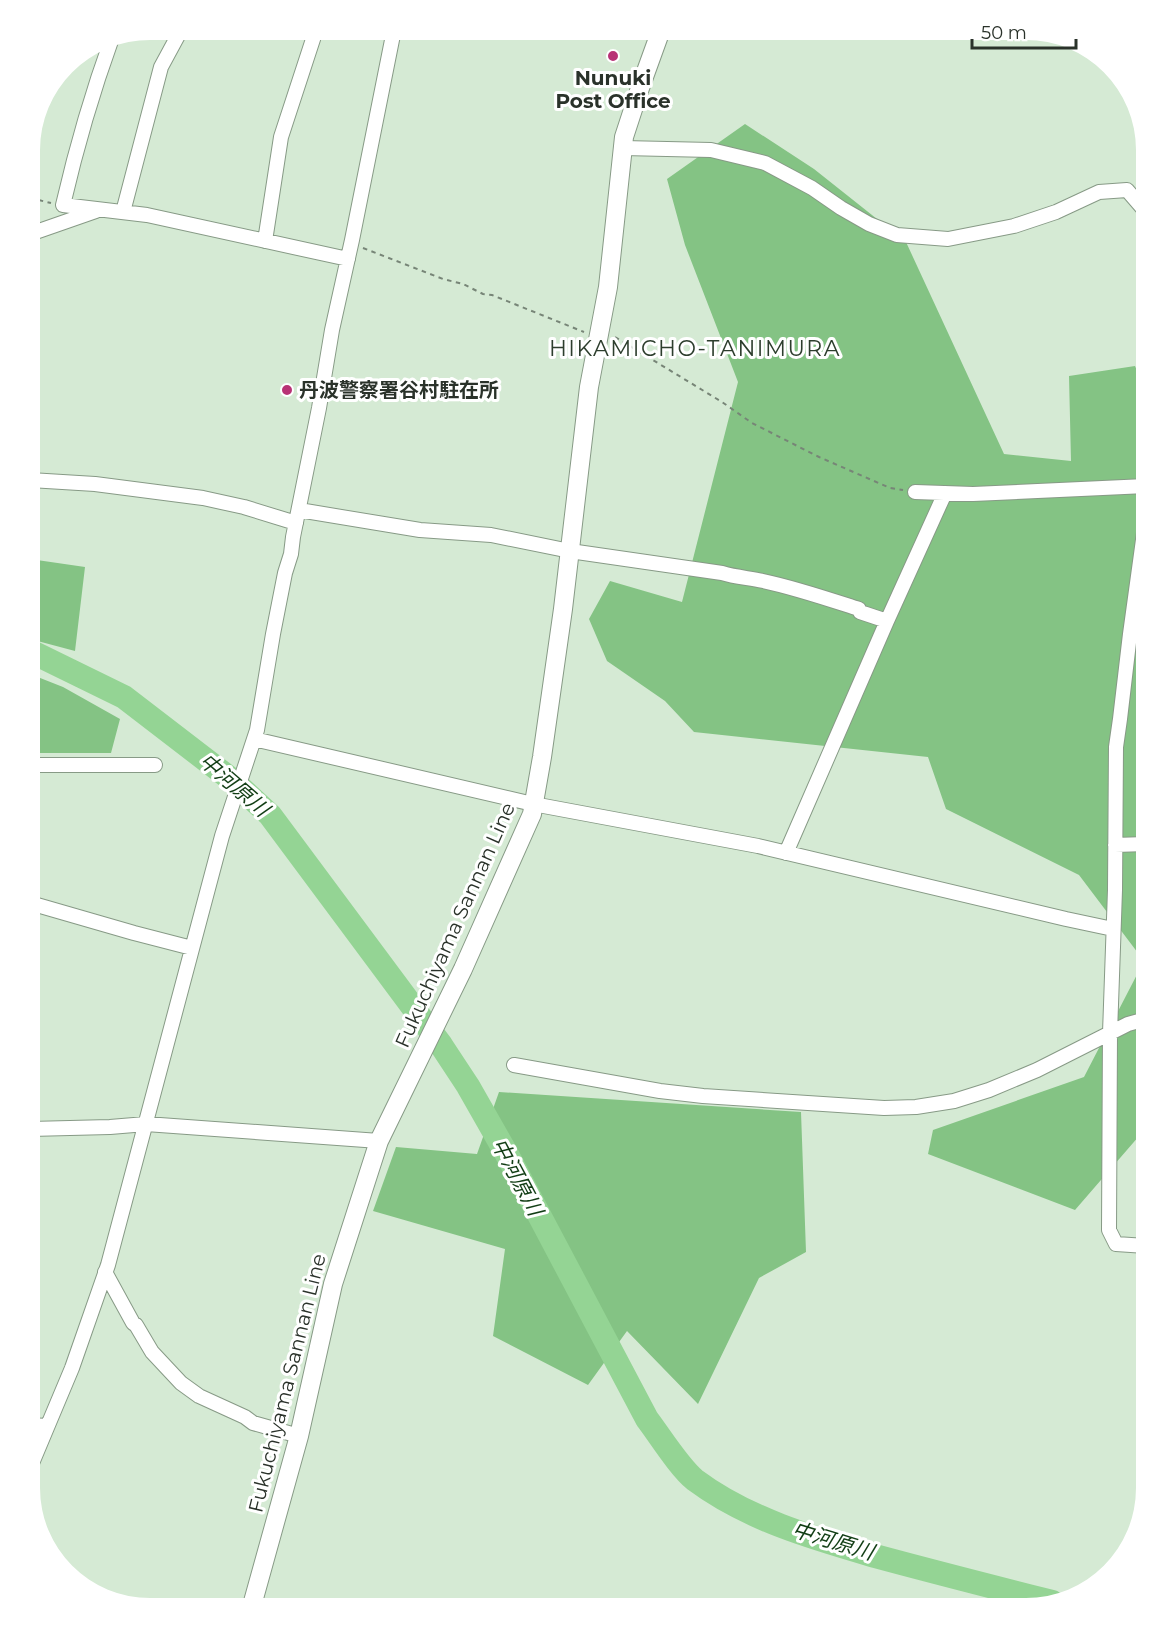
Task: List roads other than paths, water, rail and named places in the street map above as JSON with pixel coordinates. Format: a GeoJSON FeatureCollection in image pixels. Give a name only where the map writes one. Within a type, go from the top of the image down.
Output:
{"type":"FeatureCollection","features":[{"type":"Feature","properties":{"kind":"main road","name":"Fukuchiyama Sannan Line"},"geometry":{"type":"LineString","coordinates":[[254,1598],[299,1436],[333,1284],[379,1141],[452,991],[532,814],[563,609],[589,387],[608,287],[624,137],[658,41]]}},
{"type":"Feature","properties":{"kind":"street"},"geometry":{"type":"LineString","coordinates":[[123,212],[162,67],[175,41]]}},
{"type":"Feature","properties":{"kind":"street"},"geometry":{"type":"LineString","coordinates":[[265,241],[281,137],[312,41]]}},
{"type":"Feature","properties":{"kind":"street"},"geometry":{"type":"LineString","coordinates":[[40,1443],[72,1368],[105,1272],[228,817],[254,739],[319,408],[332,330],[392,41]]}},
{"type":"Feature","properties":{"kind":"street"},"geometry":{"type":"LineString","coordinates":[[108,49],[78,144],[63,205],[147,215],[348,259]]}},
{"type":"Feature","properties":{"kind":"street"},"geometry":{"type":"LineString","coordinates":[[623,148],[711,150],[765,163],[812,188],[869,224],[897,235],[948,239],[1014,226],[1056,212],[1099,192],[1127,190],[1136,200]]}},
{"type":"Feature","properties":{"kind":"street"},"geometry":{"type":"LineString","coordinates":[[41,230],[101,209]]}},
{"type":"Feature","properties":{"kind":"street"},"geometry":{"type":"LineString","coordinates":[[41,481],[95,484],[203,498],[297,516],[420,530],[491,535],[570,551],[711,571],[762,580],[830,600],[887,621]]}},
{"type":"Feature","properties":{"kind":"street"},"geometry":{"type":"LineString","coordinates":[[915,492],[973,494],[1136,486]]}},
{"type":"Feature","properties":{"kind":"street"},"geometry":{"type":"LineString","coordinates":[[786,853],[945,493]]}},
{"type":"Feature","properties":{"kind":"street"},"geometry":{"type":"LineString","coordinates":[[1136,590],[1116,747],[1110,1033],[1109,1230],[1116,1244],[1136,1245]]}},
{"type":"Feature","properties":{"kind":"street"},"geometry":{"type":"LineString","coordinates":[[254,739],[533,804],[758,846],[1066,920],[1113,929]]}},
{"type":"Feature","properties":{"kind":"street"},"geometry":{"type":"LineString","coordinates":[[41,765],[155,765]]}},
{"type":"Feature","properties":{"kind":"street"},"geometry":{"type":"LineString","coordinates":[[1115,845],[1136,844]]}},
{"type":"Feature","properties":{"kind":"street"},"geometry":{"type":"LineString","coordinates":[[40,906],[192,948]]}},
{"type":"Feature","properties":{"kind":"street"},"geometry":{"type":"LineString","coordinates":[[514,1065],[703,1096],[884,1108],[916,1107],[954,1101],[989,1090],[1037,1070],[1136,1022]]}},
{"type":"Feature","properties":{"kind":"street"},"geometry":{"type":"LineString","coordinates":[[40,1129],[146,1124],[379,1141]]}},
{"type":"Feature","properties":{"kind":"street"},"geometry":{"type":"LineString","coordinates":[[105,1272],[152,1352],[181,1383],[199,1396],[253,1423],[299,1436]]}},
{"type":"Feature","properties":{"kind":"street"},"geometry":{"type":"LineString","coordinates":[[40,1426],[47,1426]]}},
{"type":"Feature","properties":{"kind":"waterway","name":"中河原川"},"geometry":{"type":"LineString","coordinates":[[41,656],[124,697],[232,780],[270,815],[441,1045],[468,1086],[509,1158],[647,1419],[676,1459],[695,1480],[736,1506],[781,1526],[875,1556],[1037,1598]]}},
{"type":"Feature","properties":{"kind":"place","name":"Nunuki Post Office"},"geometry":{"type":"Point","coordinates":[613,56]}},
{"type":"Feature","properties":{"kind":"place","name":"丹波警察署谷村駐在所"},"geometry":{"type":"Point","coordinates":[287,390]}},
{"type":"Feature","properties":{"kind":"district","name":"HIKAMICHO-TANIMURA"},"geometry":{"type":"Point","coordinates":[695,348]}}]}
